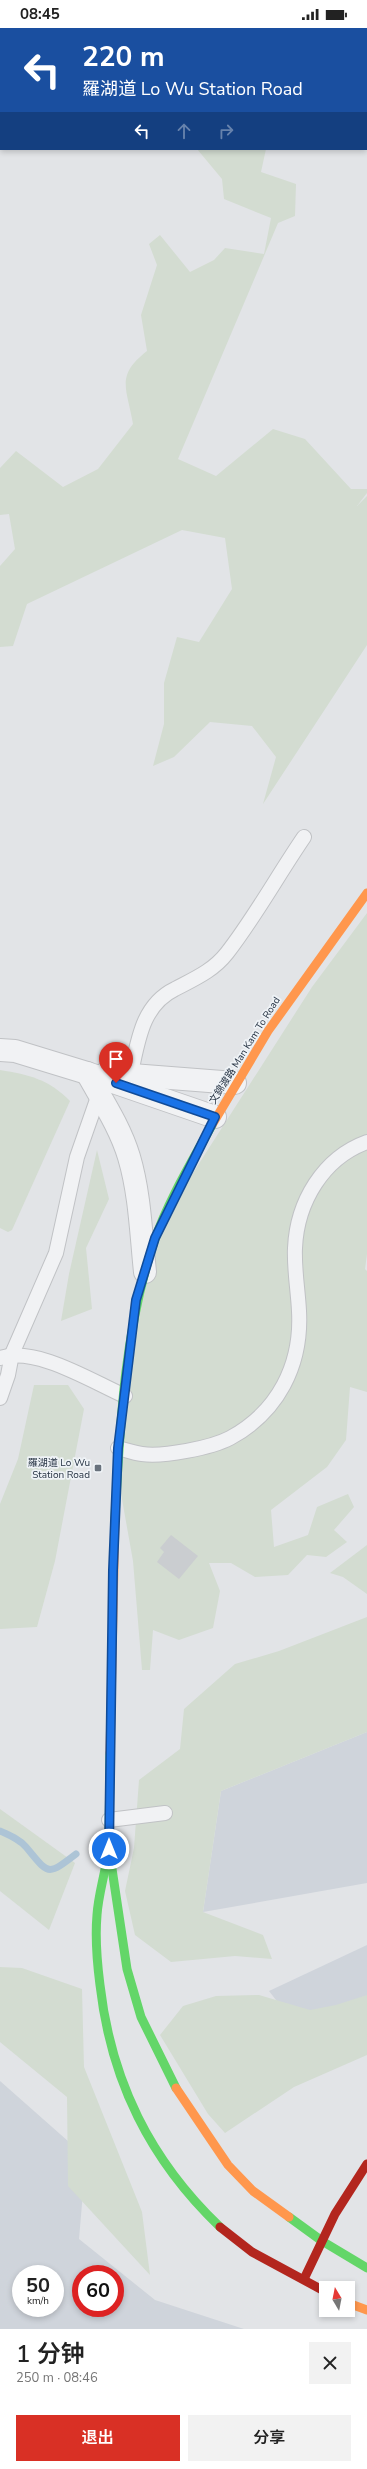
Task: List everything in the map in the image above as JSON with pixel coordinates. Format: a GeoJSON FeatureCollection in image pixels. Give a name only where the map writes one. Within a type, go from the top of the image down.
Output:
{"type":"FeatureCollection","features":[{"type":"Feature","properties":{"kind":"main road","name":"文錦渡路 Man Kam To Road"},"geometry":{"type":"LineString","coordinates":[[367,893],[302,981],[235,1083],[215,1117],[155,1238],[136,1300],[118,1448],[113,1578],[109,1820],[109,1849],[127,1969],[134,1996],[157,2053],[174,2086],[228,2165],[253,2191],[322,2240],[367,2268]]}},
{"type":"Feature","properties":{"kind":"main road","name":"文錦渡路 Man Kam To Road"},"geometry":{"type":"LineString","coordinates":[[109,1849],[98,1915],[98,1956],[110,2041],[117,2070],[132,2106],[179,2182],[225,2231],[261,2258],[319,2288]]}},
{"type":"Feature","properties":{"kind":"main road"},"geometry":{"type":"LineString","coordinates":[[304,2279],[335,2214],[367,2164]]}},
{"type":"Feature","properties":{"kind":"main road"},"geometry":{"type":"LineString","coordinates":[[355,2306],[367,2310]]}},
{"type":"Feature","properties":{"kind":"street"},"geometry":{"type":"LineString","coordinates":[[0,1050],[15,1051],[86,1073],[215,1117]]}},
{"type":"Feature","properties":{"kind":"street"},"geometry":{"type":"LineString","coordinates":[[86,1073],[131,1073],[235,1083]]}},
{"type":"Feature","properties":{"kind":"street"},"geometry":{"type":"LineString","coordinates":[[86,1073],[120,1133],[129,1158],[136,1194],[145,1272]]}},
{"type":"Feature","properties":{"kind":"lane"},"geometry":{"type":"LineString","coordinates":[[131,1073],[143,1021],[154,1004],[173,990],[203,975],[226,954],[304,837]]}},
{"type":"Feature","properties":{"kind":"lane"},"geometry":{"type":"LineString","coordinates":[[0,1398],[8,1375],[6,1356],[56,1253],[77,1157],[99,1094]]}},
{"type":"Feature","properties":{"kind":"lane"},"geometry":{"type":"LineString","coordinates":[[118,1448],[142,1454],[206,1447],[224,1442],[252,1425],[274,1403],[289,1374],[297,1350],[299,1311],[295,1249],[296,1232],[306,1200],[317,1180],[333,1162],[367,1142]]}},
{"type":"Feature","properties":{"kind":"lane"},"geometry":{"type":"LineString","coordinates":[[6,1356],[55,1364],[125,1396]]}},
{"type":"Feature","properties":{"kind":"lane"},"geometry":{"type":"LineString","coordinates":[[109,1820],[165,1814]]}},
{"type":"Feature","properties":{"kind":"shaded area"},"geometry":{"type":"Polygon","coordinates":[[[198,150],[266,150],[261,172],[296,184],[295,216],[278,223],[178,459],[216,476],[273,429],[305,439],[351,489],[367,489],[367,493],[357,506],[367,496],[367,645],[263,804],[276,757],[252,726],[210,722],[174,757],[153,766],[164,724],[164,683],[177,637],[199,642],[232,589],[225,538],[182,530],[27,604],[13,646],[0,647],[0,566],[15,549],[9,514],[0,515],[0,468],[16,451],[63,487],[98,469],[133,424],[126,392],[127,376],[130,368],[147,351],[141,315],[157,265],[149,244],[160,235],[190,272],[214,260],[225,248],[264,254],[271,218],[224,199],[222,179],[198,150]]]}},
{"type":"Feature","properties":{"kind":"shaded area"},"geometry":{"type":"Polygon","coordinates":[[[367,913],[367,1254],[365,1269],[367,1271],[367,1392],[350,1387],[346,1440],[327,1467],[271,1510],[274,1547],[308,1535],[317,1507],[348,1494],[354,1507],[334,1530],[347,1542],[326,1557],[307,1555],[288,1575],[255,1577],[231,1563],[209,1563],[220,1591],[213,1628],[179,1640],[153,1630],[150,1670],[142,1670],[133,1561],[117,1471],[134,1317],[168,1212],[312,987],[367,913]]]}},
{"type":"Feature","properties":{"kind":"shaded area"},"geometry":{"type":"Polygon","coordinates":[[[0,1070],[38,1079],[54,1088],[70,1101],[12,1230],[8,1232],[0,1228],[0,1070]]]}},
{"type":"Feature","properties":{"kind":"shaded area"},"geometry":{"type":"Polygon","coordinates":[[[97,1150],[109,1199],[86,1248],[92,1309],[61,1321],[69,1274],[97,1150]]]}},
{"type":"Feature","properties":{"kind":"shaded area"},"geometry":{"type":"Polygon","coordinates":[[[34,1385],[68,1385],[84,1409],[55,1561],[37,1627],[0,1629],[0,1504],[18,1459],[34,1385]]]}},
{"type":"Feature","properties":{"kind":"shaded area"},"geometry":{"type":"Polygon","coordinates":[[[367,1545],[367,1594],[343,1577],[330,1573],[367,1545]]]}},
{"type":"Feature","properties":{"kind":"shaded area"},"geometry":{"type":"Polygon","coordinates":[[[367,1617],[367,1732],[221,1791],[203,1912],[263,1935],[272,1959],[235,1956],[171,1962],[135,1935],[125,1891],[134,1848],[139,1780],[180,1749],[184,1709],[235,1664],[279,1651],[367,1617]]]}},
{"type":"Feature","properties":{"kind":"shaded area"},"geometry":{"type":"Polygon","coordinates":[[[367,1732],[367,1883],[203,1912],[221,1791],[367,1732]]]}},
{"type":"Feature","properties":{"kind":"shaded area"},"geometry":{"type":"Polygon","coordinates":[[[0,1809],[75,1863],[49,1930],[0,1891],[0,1809]]]}},
{"type":"Feature","properties":{"kind":"shaded area"},"geometry":{"type":"Polygon","coordinates":[[[367,1945],[367,2006],[297,2027],[269,1991],[367,1945]]]}},
{"type":"Feature","properties":{"kind":"shaded area"},"geometry":{"type":"Polygon","coordinates":[[[0,1967],[22,1968],[82,1989],[84,2067],[142,2212],[150,2275],[68,2186],[67,2097],[0,2042],[0,1967]]]}},
{"type":"Feature","properties":{"kind":"shaded area"},"geometry":{"type":"Polygon","coordinates":[[[259,1995],[310,2010],[336,2005],[367,1995],[367,2055],[294,2087],[225,2133],[208,2114],[160,2035],[183,2006],[216,1996],[259,1995]]]}},
{"type":"Feature","properties":{"kind":"shaded area"},"geometry":{"type":"Polygon","coordinates":[[[0,2081],[86,2157],[79,2239],[111,2265],[72,2265],[72,2317],[124,2317],[124,2275],[155,2300],[244,2329],[0,2329],[0,2081]]]}},
{"type":"Feature","properties":{"kind":"building"},"geometry":{"type":"Polygon","coordinates":[[[171,1535],[198,1556],[179,1579],[157,1562],[164,1552],[160,1548],[171,1535]]]}},
{"type":"Feature","properties":{"kind":"waterway"},"geometry":{"type":"LineString","coordinates":[[0,1831],[20,1842],[39,1863],[48,1869],[53,1869],[59,1866],[76,1854]]}},
{"type":"Feature","properties":{"kind":"traffic: fast"},"geometry":{"type":"LineString","coordinates":[[115,1518],[125,1378],[136,1310],[144,1276],[159,1227],[180,1182],[212,1125]]}},
{"type":"Feature","properties":{"kind":"traffic: fast"},"geometry":{"type":"LineString","coordinates":[[110,1753],[109,1849],[127,1969],[141,2017],[176,2088]]}},
{"type":"Feature","properties":{"kind":"traffic: fast"},"geometry":{"type":"LineString","coordinates":[[106,1864],[99,1896],[96,1932],[98,1968],[105,2020],[124,2086],[138,2117],[154,2146],[173,2174],[195,2201],[220,2227]]}},
{"type":"Feature","properties":{"kind":"traffic: fast"},"geometry":{"type":"LineString","coordinates":[[289,2217],[322,2241],[367,2268]]}},
{"type":"Feature","properties":{"kind":"traffic: slow"},"geometry":{"type":"LineString","coordinates":[[212,1125],[268,1031],[367,893]]}},
{"type":"Feature","properties":{"kind":"traffic: slow"},"geometry":{"type":"LineString","coordinates":[[110,1753],[115,1518]]}},
{"type":"Feature","properties":{"kind":"traffic: slow"},"geometry":{"type":"LineString","coordinates":[[176,2088],[228,2165],[253,2191],[289,2217]]}},
{"type":"Feature","properties":{"kind":"traffic: slow"},"geometry":{"type":"LineString","coordinates":[[355,2306],[367,2310]]}},
{"type":"Feature","properties":{"kind":"traffic: jam"},"geometry":{"type":"LineString","coordinates":[[304,2279],[335,2214],[367,2164]]}},
{"type":"Feature","properties":{"kind":"traffic: jam"},"geometry":{"type":"LineString","coordinates":[[220,2227],[252,2252],[319,2288]]}},
{"type":"Feature","properties":{"kind":"place","name":"羅湖道 Lo Wu Station Road"},"geometry":{"type":"Point","coordinates":[98,1468]}},
{"type":"Feature","properties":{"kind":"route"},"geometry":{"type":"LineString","coordinates":[[109,1849],[113,1570],[118,1448],[136,1300],[155,1238],[215,1117],[116,1083]]}}]}
